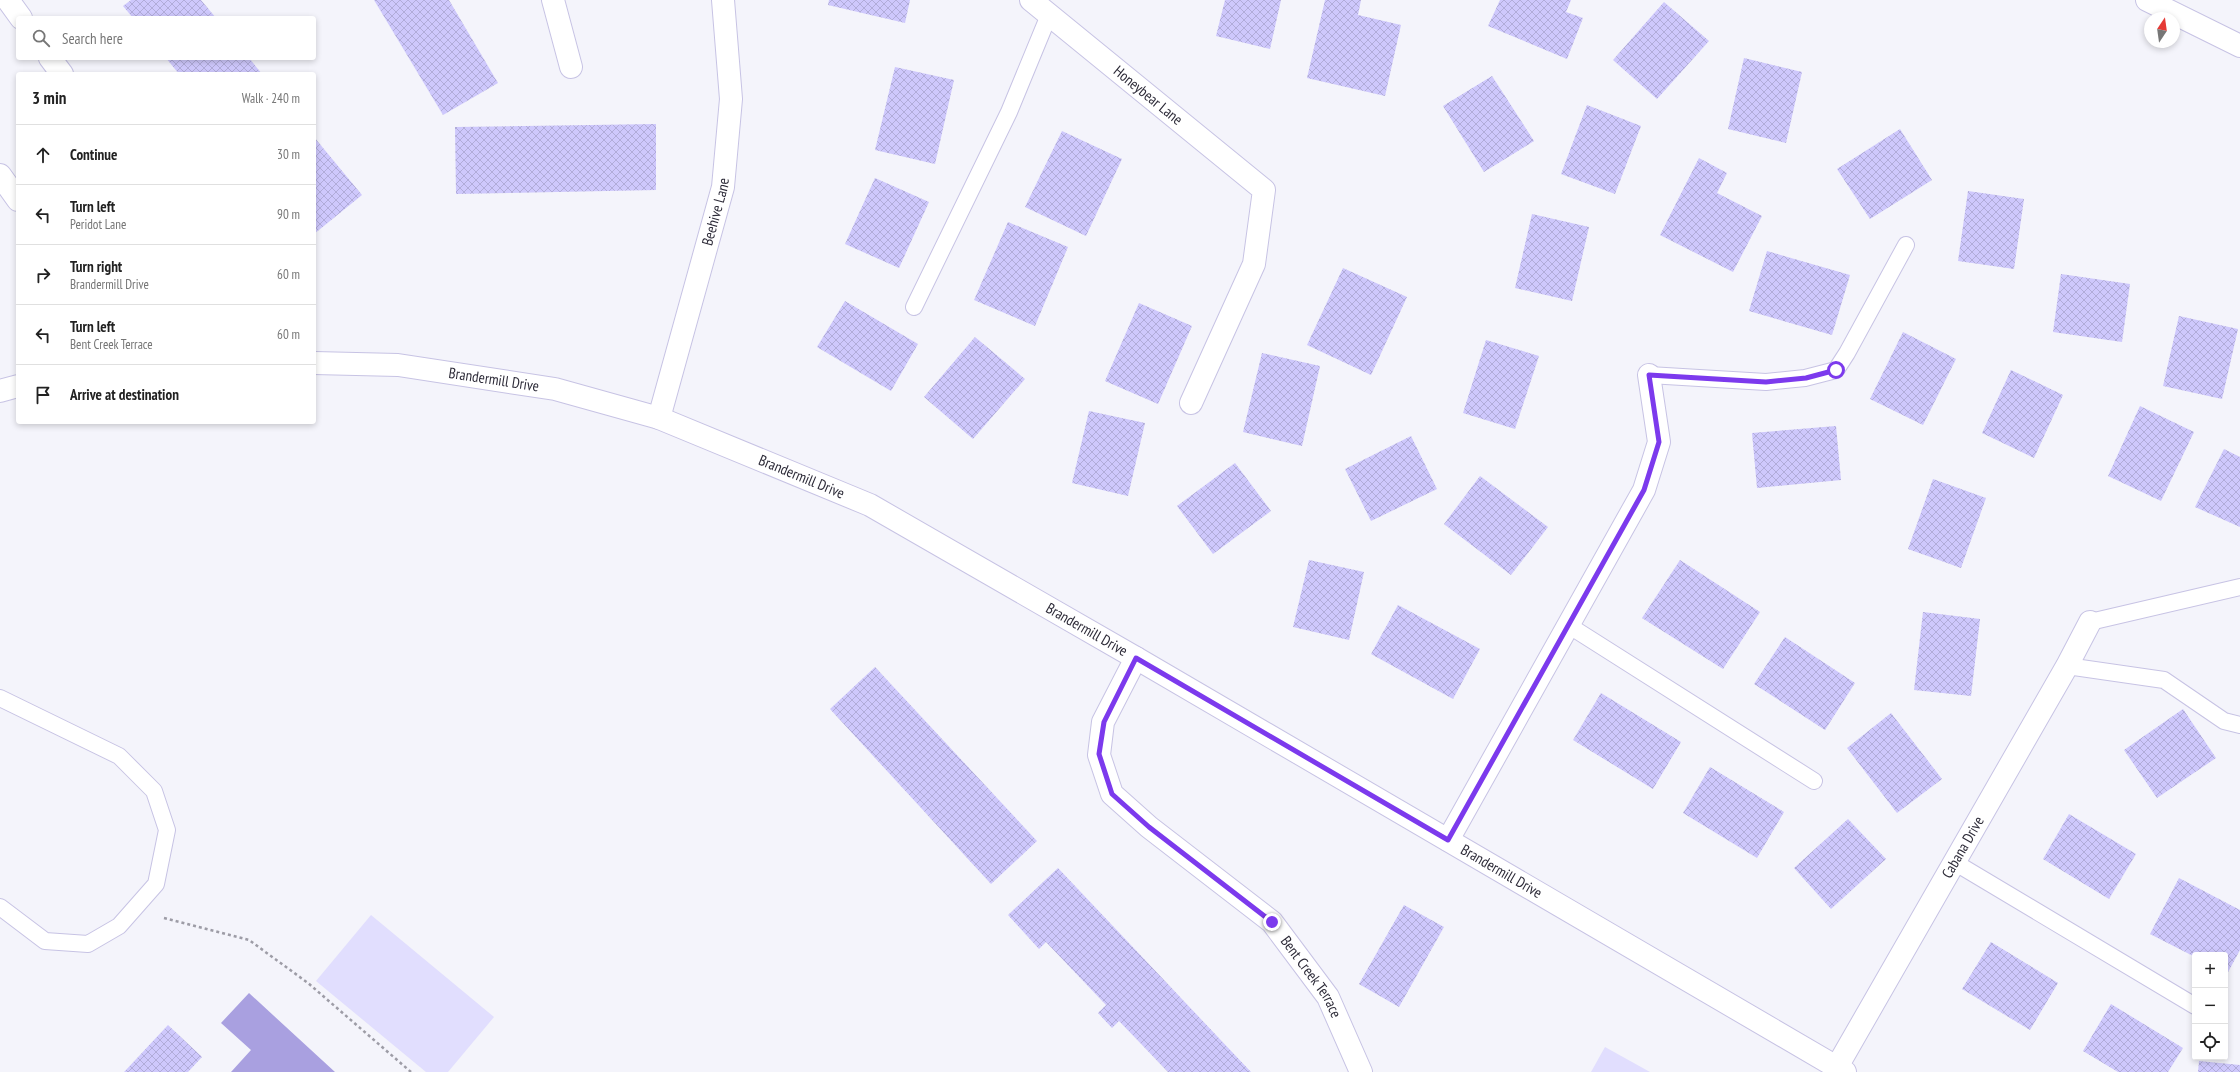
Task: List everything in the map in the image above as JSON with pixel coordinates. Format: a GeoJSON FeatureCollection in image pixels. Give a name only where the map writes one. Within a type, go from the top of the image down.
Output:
{"type":"FeatureCollection","features":[{"type":"Feature","properties":{"kind":"street"},"geometry":{"type":"LineString","coordinates":[[8,0],[20,16]]}},
{"type":"Feature","properties":{"kind":"street"},"geometry":{"type":"LineString","coordinates":[[553,0],[571,67]]}},
{"type":"Feature","properties":{"kind":"street","name":"Beehive Lane"},"geometry":{"type":"LineString","coordinates":[[659,418],[723,187],[731,99],[723,0]]}},
{"type":"Feature","properties":{"kind":"street","name":"Honeybear Lane"},"geometry":{"type":"LineString","coordinates":[[1031,0],[1264,190],[1254,264],[1191,403]]}},
{"type":"Feature","properties":{"kind":"street"},"geometry":{"type":"LineString","coordinates":[[2147,0],[2240,46]]}},
{"type":"Feature","properties":{"kind":"street"},"geometry":{"type":"LineString","coordinates":[[52,60],[60,72]]}},
{"type":"Feature","properties":{"kind":"street"},"geometry":{"type":"LineString","coordinates":[[0,175],[16,197]]}},
{"type":"Feature","properties":{"kind":"street","name":"Brandermill Drive"},"geometry":{"type":"LineString","coordinates":[[316,363],[398,365],[555,389],[659,418],[870,505],[1448,840],[1838,1070]]}},
{"type":"Feature","properties":{"kind":"street"},"geometry":{"type":"LineString","coordinates":[[1448,840],[1644,490],[1659,442],[1649,375]]}},
{"type":"Feature","properties":{"kind":"street"},"geometry":{"type":"LineString","coordinates":[[0,391],[16,387]]}},
{"type":"Feature","properties":{"kind":"street","name":"Cabana Drive"},"geometry":{"type":"LineString","coordinates":[[1838,1070],[1954,862],[2067,666],[2090,622]]}},
{"type":"Feature","properties":{"kind":"street","name":"Bent Creek Terrace"},"geometry":{"type":"LineString","coordinates":[[1136,658],[1104,722],[1099,754],[1112,794],[1149,827],[1272,922],[1328,997],[1361,1072]]}},
{"type":"Feature","properties":{"kind":"lane"},"geometry":{"type":"LineString","coordinates":[[914,307],[1009,112],[1049,15]]}},
{"type":"Feature","properties":{"kind":"lane"},"geometry":{"type":"LineString","coordinates":[[1649,375],[1766,382],[1806,378],[1836,370],[1847,353],[1906,245]]}},
{"type":"Feature","properties":{"kind":"lane"},"geometry":{"type":"LineString","coordinates":[[2090,622],[2240,587]]}},
{"type":"Feature","properties":{"kind":"lane"},"geometry":{"type":"LineString","coordinates":[[1568,625],[1814,781]]}},
{"type":"Feature","properties":{"kind":"lane"},"geometry":{"type":"LineString","coordinates":[[2067,666],[2164,680],[2224,721],[2240,725]]}},
{"type":"Feature","properties":{"kind":"lane"},"geometry":{"type":"LineString","coordinates":[[0,698],[119,756],[154,791],[167,830],[156,884],[119,926],[88,944],[45,941],[0,907]]}},
{"type":"Feature","properties":{"kind":"lane"},"geometry":{"type":"LineString","coordinates":[[1954,862],[2192,1004]]}},
{"type":"Feature","properties":{"kind":"path"},"geometry":{"type":"LineString","coordinates":[[136,906],[155,916],[249,940],[308,983],[411,1072]]}},
{"type":"Feature","properties":{"kind":"shaded area"},"geometry":{"type":"Polygon","coordinates":[[[371,915],[494,1017],[448,1072],[426,1072],[316,981],[371,915]]]}},
{"type":"Feature","properties":{"kind":"shaded area"},"geometry":{"type":"Polygon","coordinates":[[[249,993],[335,1072],[231,1072],[251,1050],[221,1023],[249,993]]]}},
{"type":"Feature","properties":{"kind":"shaded area"},"geometry":{"type":"Polygon","coordinates":[[[1605,1047],[1650,1072],[1591,1072],[1605,1047]]]}},
{"type":"Feature","properties":{"kind":"building"},"geometry":{"type":"Polygon","coordinates":[[[131,0],[201,0],[214,16],[131,16],[123,6],[131,0]]]}},
{"type":"Feature","properties":{"kind":"building"},"geometry":{"type":"Polygon","coordinates":[[[374,0],[449,0],[498,83],[443,115],[374,0]]]}},
{"type":"Feature","properties":{"kind":"building"},"geometry":{"type":"Polygon","coordinates":[[[829,0],[910,0],[905,23],[828,5],[829,0]]]}},
{"type":"Feature","properties":{"kind":"building"},"geometry":{"type":"Polygon","coordinates":[[[1225,0],[1281,0],[1270,49],[1216,36],[1225,0]]]}},
{"type":"Feature","properties":{"kind":"building"},"geometry":{"type":"Polygon","coordinates":[[[1325,0],[1361,0],[1358,15],[1401,25],[1385,96],[1307,78],[1325,0]]]}},
{"type":"Feature","properties":{"kind":"building"},"geometry":{"type":"Polygon","coordinates":[[[1500,0],[1571,0],[1566,12],[1583,18],[1567,59],[1488,26],[1500,0]]]}},
{"type":"Feature","properties":{"kind":"building"},"geometry":{"type":"Polygon","coordinates":[[[1664,2],[1709,41],[1657,99],[1613,60],[1664,2]]]}},
{"type":"Feature","properties":{"kind":"building"},"geometry":{"type":"Polygon","coordinates":[[[1744,58],[1802,72],[1786,143],[1728,129],[1744,58]]]}},
{"type":"Feature","properties":{"kind":"building"},"geometry":{"type":"Polygon","coordinates":[[[168,60],[251,60],[260,72],[177,72],[168,60]]]}},
{"type":"Feature","properties":{"kind":"building"},"geometry":{"type":"Polygon","coordinates":[[[895,67],[954,80],[935,164],[875,150],[895,67]]]}},
{"type":"Feature","properties":{"kind":"building"},"geometry":{"type":"Polygon","coordinates":[[[1492,76],[1534,141],[1484,172],[1443,106],[1492,76]]]}},
{"type":"Feature","properties":{"kind":"building"},"geometry":{"type":"Polygon","coordinates":[[[1587,105],[1641,126],[1615,194],[1561,174],[1587,105]]]}},
{"type":"Feature","properties":{"kind":"building"},"geometry":{"type":"Polygon","coordinates":[[[656,124],[656,190],[456,194],[455,127],[656,124]]]}},
{"type":"Feature","properties":{"kind":"building"},"geometry":{"type":"Polygon","coordinates":[[[1900,129],[1932,180],[1870,219],[1837,169],[1900,129]]]}},
{"type":"Feature","properties":{"kind":"building"},"geometry":{"type":"Polygon","coordinates":[[[1062,131],[1122,159],[1086,236],[1025,207],[1062,131]]]}},
{"type":"Feature","properties":{"kind":"building"},"geometry":{"type":"Polygon","coordinates":[[[316,139],[362,195],[316,232],[316,139]]]}},
{"type":"Feature","properties":{"kind":"building"},"geometry":{"type":"Polygon","coordinates":[[[1699,158],[1727,173],[1717,193],[1762,216],[1733,272],[1660,235],[1699,158]]]}},
{"type":"Feature","properties":{"kind":"building"},"geometry":{"type":"Polygon","coordinates":[[[875,178],[929,202],[899,268],[845,244],[875,178]]]}},
{"type":"Feature","properties":{"kind":"building"},"geometry":{"type":"Polygon","coordinates":[[[1968,191],[2024,199],[2014,269],[1958,261],[1968,191]]]}},
{"type":"Feature","properties":{"kind":"building"},"geometry":{"type":"Polygon","coordinates":[[[1532,214],[1589,227],[1572,301],[1515,288],[1532,214]]]}},
{"type":"Feature","properties":{"kind":"building"},"geometry":{"type":"Polygon","coordinates":[[[1008,222],[1068,247],[1035,326],[974,300],[1008,222]]]}},
{"type":"Feature","properties":{"kind":"building"},"geometry":{"type":"Polygon","coordinates":[[[1767,251],[1850,275],[1832,335],[1749,311],[1767,251]]]}},
{"type":"Feature","properties":{"kind":"building"},"geometry":{"type":"Polygon","coordinates":[[[1343,268],[1407,297],[1371,375],[1307,345],[1343,268]]]}},
{"type":"Feature","properties":{"kind":"building"},"geometry":{"type":"Polygon","coordinates":[[[2061,274],[2130,284],[2122,342],[2053,332],[2061,274]]]}},
{"type":"Feature","properties":{"kind":"building"},"geometry":{"type":"Polygon","coordinates":[[[845,301],[918,344],[891,391],[817,347],[845,301]]]}},
{"type":"Feature","properties":{"kind":"building"},"geometry":{"type":"Polygon","coordinates":[[[1139,303],[1192,326],[1158,404],[1105,381],[1139,303]]]}},
{"type":"Feature","properties":{"kind":"building"},"geometry":{"type":"Polygon","coordinates":[[[2179,316],[2238,329],[2222,399],[2163,386],[2179,316]]]}},
{"type":"Feature","properties":{"kind":"building"},"geometry":{"type":"Polygon","coordinates":[[[1903,332],[1956,359],[1923,425],[1870,399],[1903,332]]]}},
{"type":"Feature","properties":{"kind":"building"},"geometry":{"type":"Polygon","coordinates":[[[975,337],[1025,379],[973,439],[924,397],[975,337]]]}},
{"type":"Feature","properties":{"kind":"building"},"geometry":{"type":"Polygon","coordinates":[[[1486,340],[1539,356],[1515,429],[1463,413],[1486,340]]]}},
{"type":"Feature","properties":{"kind":"building"},"geometry":{"type":"Polygon","coordinates":[[[1262,353],[1320,366],[1302,446],[1243,432],[1262,353]]]}},
{"type":"Feature","properties":{"kind":"building"},"geometry":{"type":"Polygon","coordinates":[[[2011,370],[2063,395],[2034,458],[1982,433],[2011,370]]]}},
{"type":"Feature","properties":{"kind":"building"},"geometry":{"type":"Polygon","coordinates":[[[2140,406],[2194,432],[2161,501],[2108,476],[2140,406]]]}},
{"type":"Feature","properties":{"kind":"building"},"geometry":{"type":"Polygon","coordinates":[[[1089,411],[1145,423],[1128,496],[1072,483],[1089,411]]]}},
{"type":"Feature","properties":{"kind":"building"},"geometry":{"type":"Polygon","coordinates":[[[1836,426],[1841,480],[1757,488],[1752,433],[1836,426]]]}},
{"type":"Feature","properties":{"kind":"building"},"geometry":{"type":"Polygon","coordinates":[[[1411,436],[1437,489],[1371,521],[1345,469],[1411,436]]]}},
{"type":"Feature","properties":{"kind":"building"},"geometry":{"type":"Polygon","coordinates":[[[2224,449],[2240,457],[2240,527],[2195,507],[2224,449]]]}},
{"type":"Feature","properties":{"kind":"building"},"geometry":{"type":"Polygon","coordinates":[[[1235,463],[1271,511],[1213,554],[1177,506],[1235,463]]]}},
{"type":"Feature","properties":{"kind":"building"},"geometry":{"type":"Polygon","coordinates":[[[1480,476],[1548,527],[1511,575],[1444,524],[1480,476]]]}},
{"type":"Feature","properties":{"kind":"building"},"geometry":{"type":"Polygon","coordinates":[[[1933,479],[1986,498],[1961,568],[1908,549],[1933,479]]]}},
{"type":"Feature","properties":{"kind":"building"},"geometry":{"type":"Polygon","coordinates":[[[1309,560],[1364,572],[1349,640],[1293,627],[1309,560]]]}},
{"type":"Feature","properties":{"kind":"building"},"geometry":{"type":"Polygon","coordinates":[[[1680,560],[1760,612],[1723,669],[1642,618],[1680,560]]]}},
{"type":"Feature","properties":{"kind":"building"},"geometry":{"type":"Polygon","coordinates":[[[1398,605],[1480,649],[1453,699],[1371,654],[1398,605]]]}},
{"type":"Feature","properties":{"kind":"building"},"geometry":{"type":"Polygon","coordinates":[[[1923,612],[1980,619],[1971,696],[1914,690],[1923,612]]]}},
{"type":"Feature","properties":{"kind":"building"},"geometry":{"type":"Polygon","coordinates":[[[1785,637],[1855,683],[1825,730],[1754,684],[1785,637]]]}},
{"type":"Feature","properties":{"kind":"building"},"geometry":{"type":"Polygon","coordinates":[[[875,667],[1037,841],[991,884],[830,709],[875,667]]]}},
{"type":"Feature","properties":{"kind":"building"},"geometry":{"type":"Polygon","coordinates":[[[1601,693],[1681,742],[1653,789],[1573,740],[1601,693]]]}},
{"type":"Feature","properties":{"kind":"building"},"geometry":{"type":"Polygon","coordinates":[[[2183,709],[2216,758],[2157,798],[2124,750],[2183,709]]]}},
{"type":"Feature","properties":{"kind":"building"},"geometry":{"type":"Polygon","coordinates":[[[1891,713],[1942,779],[1897,813],[1847,748],[1891,713]]]}},
{"type":"Feature","properties":{"kind":"building"},"geometry":{"type":"Polygon","coordinates":[[[1710,767],[1784,812],[1757,858],[1683,813],[1710,767]]]}},
{"type":"Feature","properties":{"kind":"building"},"geometry":{"type":"Polygon","coordinates":[[[2069,814],[2136,854],[2109,899],[2043,859],[2069,814]]]}},
{"type":"Feature","properties":{"kind":"building"},"geometry":{"type":"Polygon","coordinates":[[[1848,819],[1886,859],[1831,909],[1794,868],[1848,819]]]}},
{"type":"Feature","properties":{"kind":"building"},"geometry":{"type":"Polygon","coordinates":[[[1058,868],[1251,1072],[1168,1072],[1119,1021],[1112,1028],[1098,1013],[1106,1005],[1046,942],[1039,949],[1008,915],[1058,868]]]}},
{"type":"Feature","properties":{"kind":"building"},"geometry":{"type":"Polygon","coordinates":[[[2179,878],[2240,910],[2240,950],[2228,972],[2228,952],[2192,952],[2192,955],[2150,934],[2179,878]]]}},
{"type":"Feature","properties":{"kind":"building"},"geometry":{"type":"Polygon","coordinates":[[[1404,905],[1444,927],[1399,1007],[1359,984],[1404,905]]]}},
{"type":"Feature","properties":{"kind":"building"},"geometry":{"type":"Polygon","coordinates":[[[1991,942],[2058,983],[2030,1030],[1962,989],[1991,942]]]}},
{"type":"Feature","properties":{"kind":"building"},"geometry":{"type":"Polygon","coordinates":[[[2111,1004],[2183,1048],[2168,1072],[2118,1072],[2083,1051],[2111,1004]]]}},
{"type":"Feature","properties":{"kind":"building"},"geometry":{"type":"Polygon","coordinates":[[[168,1025],[202,1057],[188,1072],[124,1072],[168,1025]]]}},
{"type":"Feature","properties":{"kind":"building"},"geometry":{"type":"Polygon","coordinates":[[[2199,1061],[2240,1065],[2240,1072],[2198,1072],[2199,1061]]]}},
{"type":"Feature","properties":{"kind":"route"},"geometry":{"type":"LineString","coordinates":[[1272,922],[1149,827],[1112,794],[1099,754],[1104,722],[1136,658],[1448,840],[1644,490],[1659,442],[1649,375],[1766,382],[1806,378],[1836,370]]}}]}
